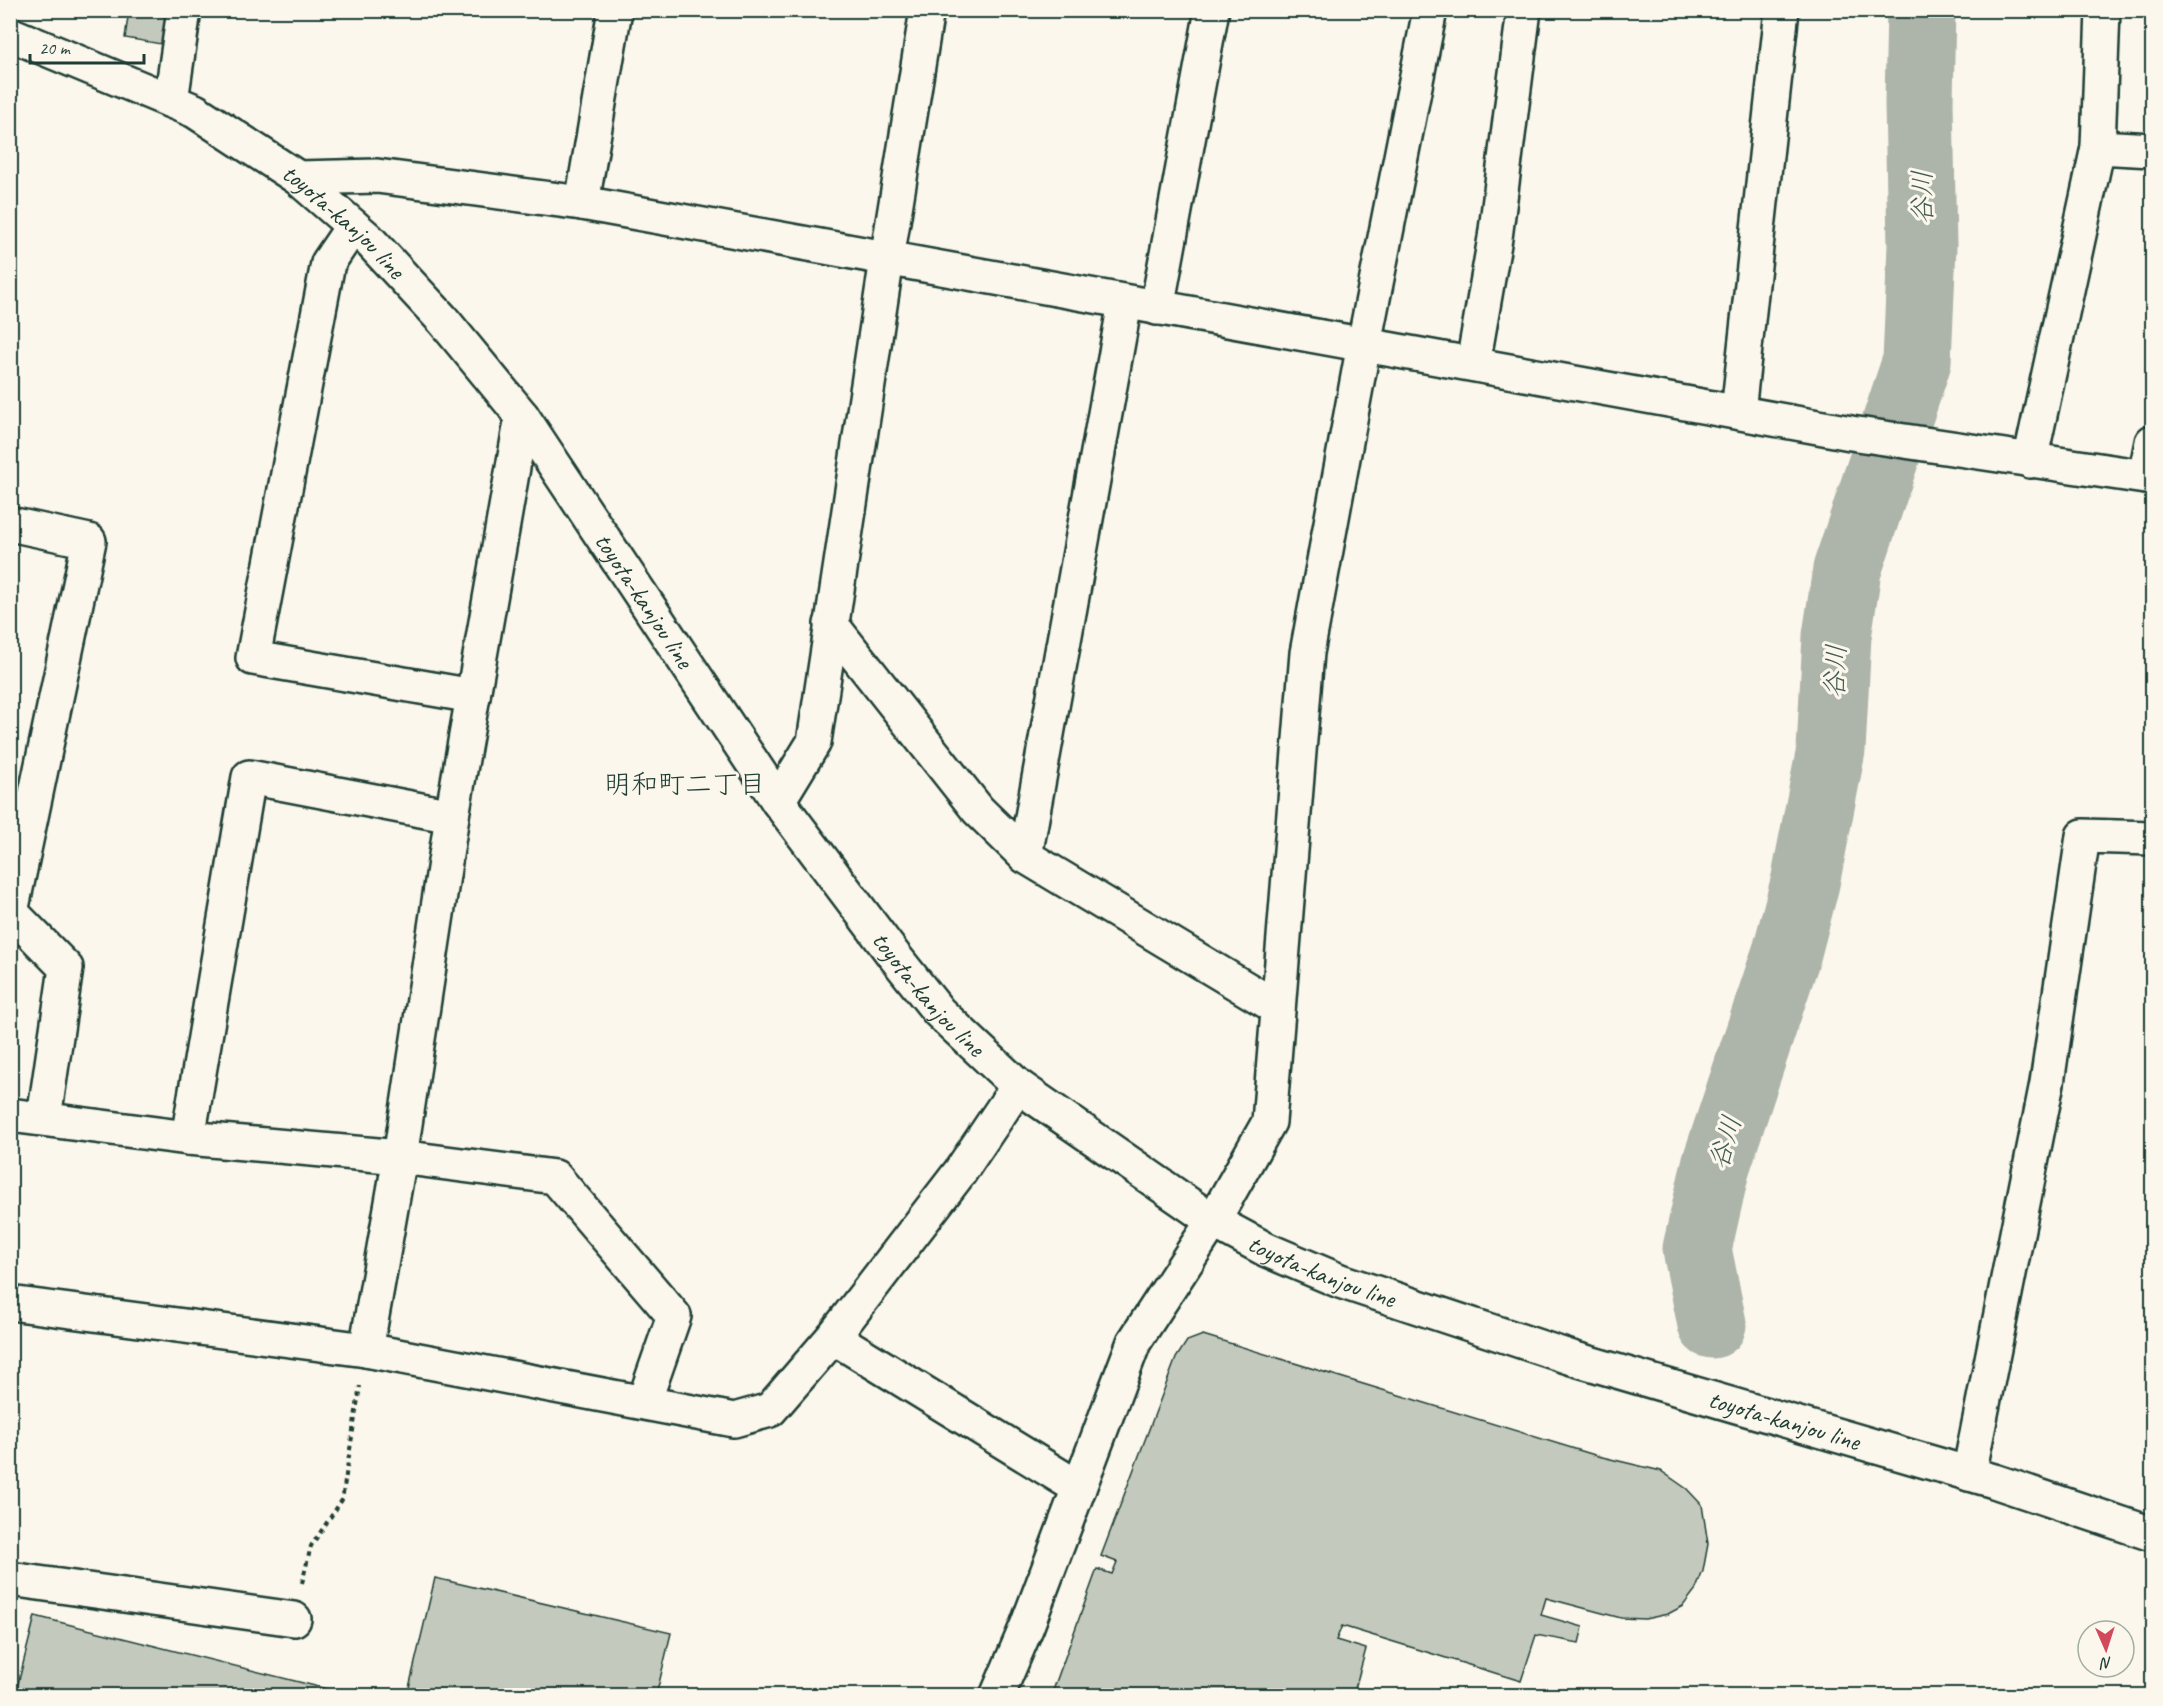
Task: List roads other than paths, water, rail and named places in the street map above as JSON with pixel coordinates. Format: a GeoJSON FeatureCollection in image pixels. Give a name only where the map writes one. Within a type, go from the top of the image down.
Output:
{"type":"FeatureCollection","features":[{"type":"Feature","properties":{"kind":"street"},"geometry":{"type":"LineString","coordinates":[[171,101],[184,10]]}},
{"type":"Feature","properties":{"kind":"street"},"geometry":{"type":"LineString","coordinates":[[582,203],[615,10]]}},
{"type":"Feature","properties":{"kind":"street"},"geometry":{"type":"LineString","coordinates":[[778,801],[814,742],[927,10]]}},
{"type":"Feature","properties":{"kind":"street"},"geometry":{"type":"LineString","coordinates":[[1157,308],[1212,10]]}},
{"type":"Feature","properties":{"kind":"street"},"geometry":{"type":"LineString","coordinates":[[997,1695],[1027,1626],[1134,1342],[1213,1221],[1269,1122],[1307,653],[1364,344],[1430,10]]}},
{"type":"Feature","properties":{"kind":"street"},"geometry":{"type":"LineString","coordinates":[[1473,364],[1495,238],[1524,10]]}},
{"type":"Feature","properties":{"kind":"street"},"geometry":{"type":"LineString","coordinates":[[1738,412],[1782,10]]}},
{"type":"Feature","properties":{"kind":"street"},"geometry":{"type":"LineString","coordinates":[[2030,461],[2098,147],[2103,10]]}},
{"type":"Feature","properties":{"kind":"street","name":"toyota-kanjou line"},"geometry":{"type":"LineString","coordinates":[[10,34],[195,111],[298,178],[352,226],[443,320],[522,416],[778,801],[939,1012],[1018,1086],[1213,1221],[1267,1250],[1340,1281],[1572,1358],[1969,1474],[2152,1534]]}},
{"type":"Feature","properties":{"kind":"street"},"geometry":{"type":"LineString","coordinates":[[2098,147],[2152,150]]}},
{"type":"Feature","properties":{"kind":"street"},"geometry":{"type":"LineString","coordinates":[[298,178],[377,176],[582,203],[1851,433],[2030,461],[2149,477],[2152,442]]}},
{"type":"Feature","properties":{"kind":"street"},"geometry":{"type":"LineString","coordinates":[[352,226],[328,263],[253,658],[473,696]]}},
{"type":"Feature","properties":{"kind":"street"},"geometry":{"type":"LineString","coordinates":[[1025,856],[1125,303]]}},
{"type":"Feature","properties":{"kind":"street"},"geometry":{"type":"LineString","coordinates":[[366,1350],[400,1157],[452,816],[522,416]]}},
{"type":"Feature","properties":{"kind":"street"},"geometry":{"type":"LineString","coordinates":[[10,524],[89,541],[11,912],[66,968],[44,1118]]}},
{"type":"Feature","properties":{"kind":"street"},"geometry":{"type":"LineString","coordinates":[[831,624],[978,810],[1025,856],[1278,1008]]}},
{"type":"Feature","properties":{"kind":"street"},"geometry":{"type":"LineString","coordinates":[[188,1138],[249,777],[452,816]]}},
{"type":"Feature","properties":{"kind":"street"},"geometry":{"type":"LineString","coordinates":[[1969,1474],[2047,1083],[2083,836],[2152,838]]}},
{"type":"Feature","properties":{"kind":"street"},"geometry":{"type":"LineString","coordinates":[[10,1304],[366,1350],[734,1420],[770,1410],[833,1337],[960,1172],[1018,1086]]}},
{"type":"Feature","properties":{"kind":"street"},"geometry":{"type":"LineString","coordinates":[[10,1115],[188,1138],[400,1157],[555,1177],[674,1316],[644,1402]]}},
{"type":"Feature","properties":{"kind":"street"},"geometry":{"type":"LineString","coordinates":[[833,1337],[1078,1488]]}},
{"type":"Feature","properties":{"kind":"street"},"geometry":{"type":"LineString","coordinates":[[10,1579],[294,1619]]}},
{"type":"Feature","properties":{"kind":"waterway","name":"谷川"},"geometry":{"type":"LineString","coordinates":[[1712,1324],[1697,1249],[1716,1165],[1787,952],[1805,883],[1831,750],[1837,636],[1847,570],[1917,361],[1922,246],[1919,102],[1921,10]]}},
{"type":"Feature","properties":{"kind":"district","name":"明和町二丁目"},"geometry":{"type":"Point","coordinates":[685,784]}}]}
